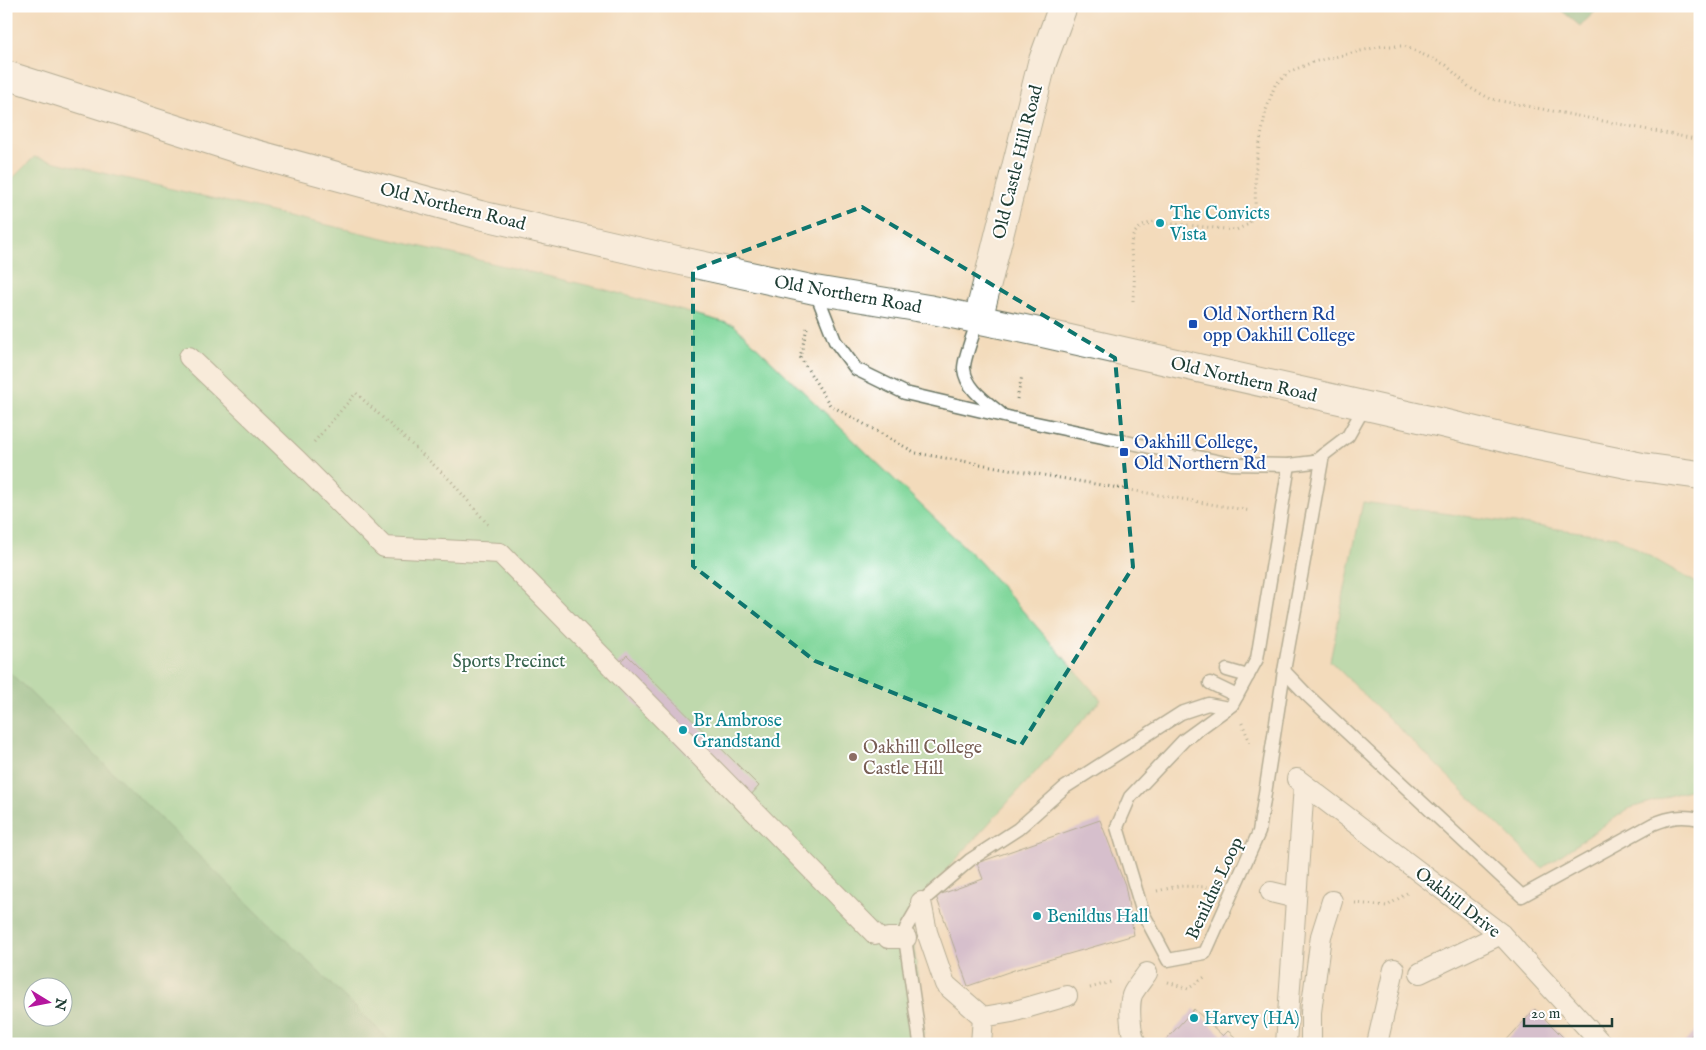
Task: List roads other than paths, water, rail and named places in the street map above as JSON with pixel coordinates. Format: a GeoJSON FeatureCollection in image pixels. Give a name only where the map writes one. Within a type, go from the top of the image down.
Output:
{"type":"FeatureCollection","features":[{"type":"Feature","properties":{"kind":"main road","name":"Old Castle Hill Road"},"geometry":{"type":"LineString","coordinates":[[978,320],[1042,63],[1062,6]]}},
{"type":"Feature","properties":{"kind":"main road","name":"Old Northern Road"},"geometry":{"type":"LineString","coordinates":[[6,76],[241,150],[480,215],[663,258],[816,290],[928,309],[1548,448],[1642,467],[1700,475]]}},
{"type":"Feature","properties":{"kind":"street"},"geometry":{"type":"LineString","coordinates":[[189,357],[298,461],[384,547],[500,553],[890,937]]}},
{"type":"Feature","properties":{"kind":"street","name":"Oakhill Drive"},"geometry":{"type":"LineString","coordinates":[[1296,898],[1300,782],[1501,934],[1602,1044]]}},
{"type":"Feature","properties":{"kind":"street"},"geometry":{"type":"LineString","coordinates":[[1271,892],[1296,898],[1286,1044]]}},
{"type":"Feature","properties":{"kind":"street"},"geometry":{"type":"LineString","coordinates":[[1311,1044],[1310,1012],[1321,936],[1332,901]]}},
{"type":"Feature","properties":{"kind":"street"},"geometry":{"type":"LineString","coordinates":[[921,902],[927,932],[946,984],[983,1017]]}},
{"type":"Feature","properties":{"kind":"street"},"geometry":{"type":"LineString","coordinates":[[1420,973],[1501,934]]}},
{"type":"Feature","properties":{"kind":"street"},"geometry":{"type":"LineString","coordinates":[[1377,1044],[1394,969]]}},
{"type":"Feature","properties":{"kind":"street"},"geometry":{"type":"LineString","coordinates":[[1137,1044],[1133,1040],[1130,1017],[1131,994],[1147,973]]}},
{"type":"Feature","properties":{"kind":"street"},"geometry":{"type":"LineString","coordinates":[[983,1017],[1012,1012],[1067,996]]}},
{"type":"Feature","properties":{"kind":"street"},"geometry":{"type":"LineString","coordinates":[[981,1044],[983,1017]]}},
{"type":"Feature","properties":{"kind":"lane"},"geometry":{"type":"LineString","coordinates":[[816,290],[835,341],[856,369],[904,393],[1003,416],[1231,464],[1289,465],[1314,462],[1348,436],[1364,406]]}},
{"type":"Feature","properties":{"kind":"lane"},"geometry":{"type":"LineString","coordinates":[[978,320],[964,368],[968,382],[977,394],[1003,416]]}},
{"type":"Feature","properties":{"kind":"lane","name":"Benildus Loop"},"geometry":{"type":"LineString","coordinates":[[1289,465],[1257,659],[1237,696],[1228,708],[1184,740],[1130,797],[1117,827],[1143,913],[1168,960],[1205,953],[1259,832],[1284,671],[1323,455]]}},
{"type":"Feature","properties":{"kind":"lane"},"geometry":{"type":"LineString","coordinates":[[1227,670],[1248,676]]}},
{"type":"Feature","properties":{"kind":"lane"},"geometry":{"type":"LineString","coordinates":[[1284,671],[1307,695],[1522,896],[1653,824],[1668,818],[1684,816],[1700,819]]}},
{"type":"Feature","properties":{"kind":"lane"},"geometry":{"type":"LineString","coordinates":[[1210,683],[1237,696]]}},
{"type":"Feature","properties":{"kind":"lane"},"geometry":{"type":"LineString","coordinates":[[923,1044],[920,1042],[890,937],[906,928],[921,902],[970,860],[1018,829],[1064,788],[1181,713],[1208,704],[1228,708]]}},
{"type":"Feature","properties":{"kind":"place","name":"The Convicts Vista"},"geometry":{"type":"Point","coordinates":[1160,223]}},
{"type":"Feature","properties":{"kind":"place","name":"Old Northern Rd opp Oakhill College"},"geometry":{"type":"Point","coordinates":[1193,324]}},
{"type":"Feature","properties":{"kind":"place","name":"Oakhill College, Old Northern Rd"},"geometry":{"type":"Point","coordinates":[1124,452]}},
{"type":"Feature","properties":{"kind":"place","name":"Br Ambrose Grandstand"},"geometry":{"type":"Point","coordinates":[683,730]}},
{"type":"Feature","properties":{"kind":"place","name":"Oakhill College Castle Hill"},"geometry":{"type":"Point","coordinates":[853,757]}},
{"type":"Feature","properties":{"kind":"place","name":"Benildus Hall"},"geometry":{"type":"Point","coordinates":[1037,916]}},
{"type":"Feature","properties":{"kind":"place","name":"Harvey (HA)"},"geometry":{"type":"Point","coordinates":[1194,1018]}},
{"type":"Feature","properties":{"kind":"park label","name":"Sports Precinct"},"geometry":{"type":"Point","coordinates":[509,661]}}]}
